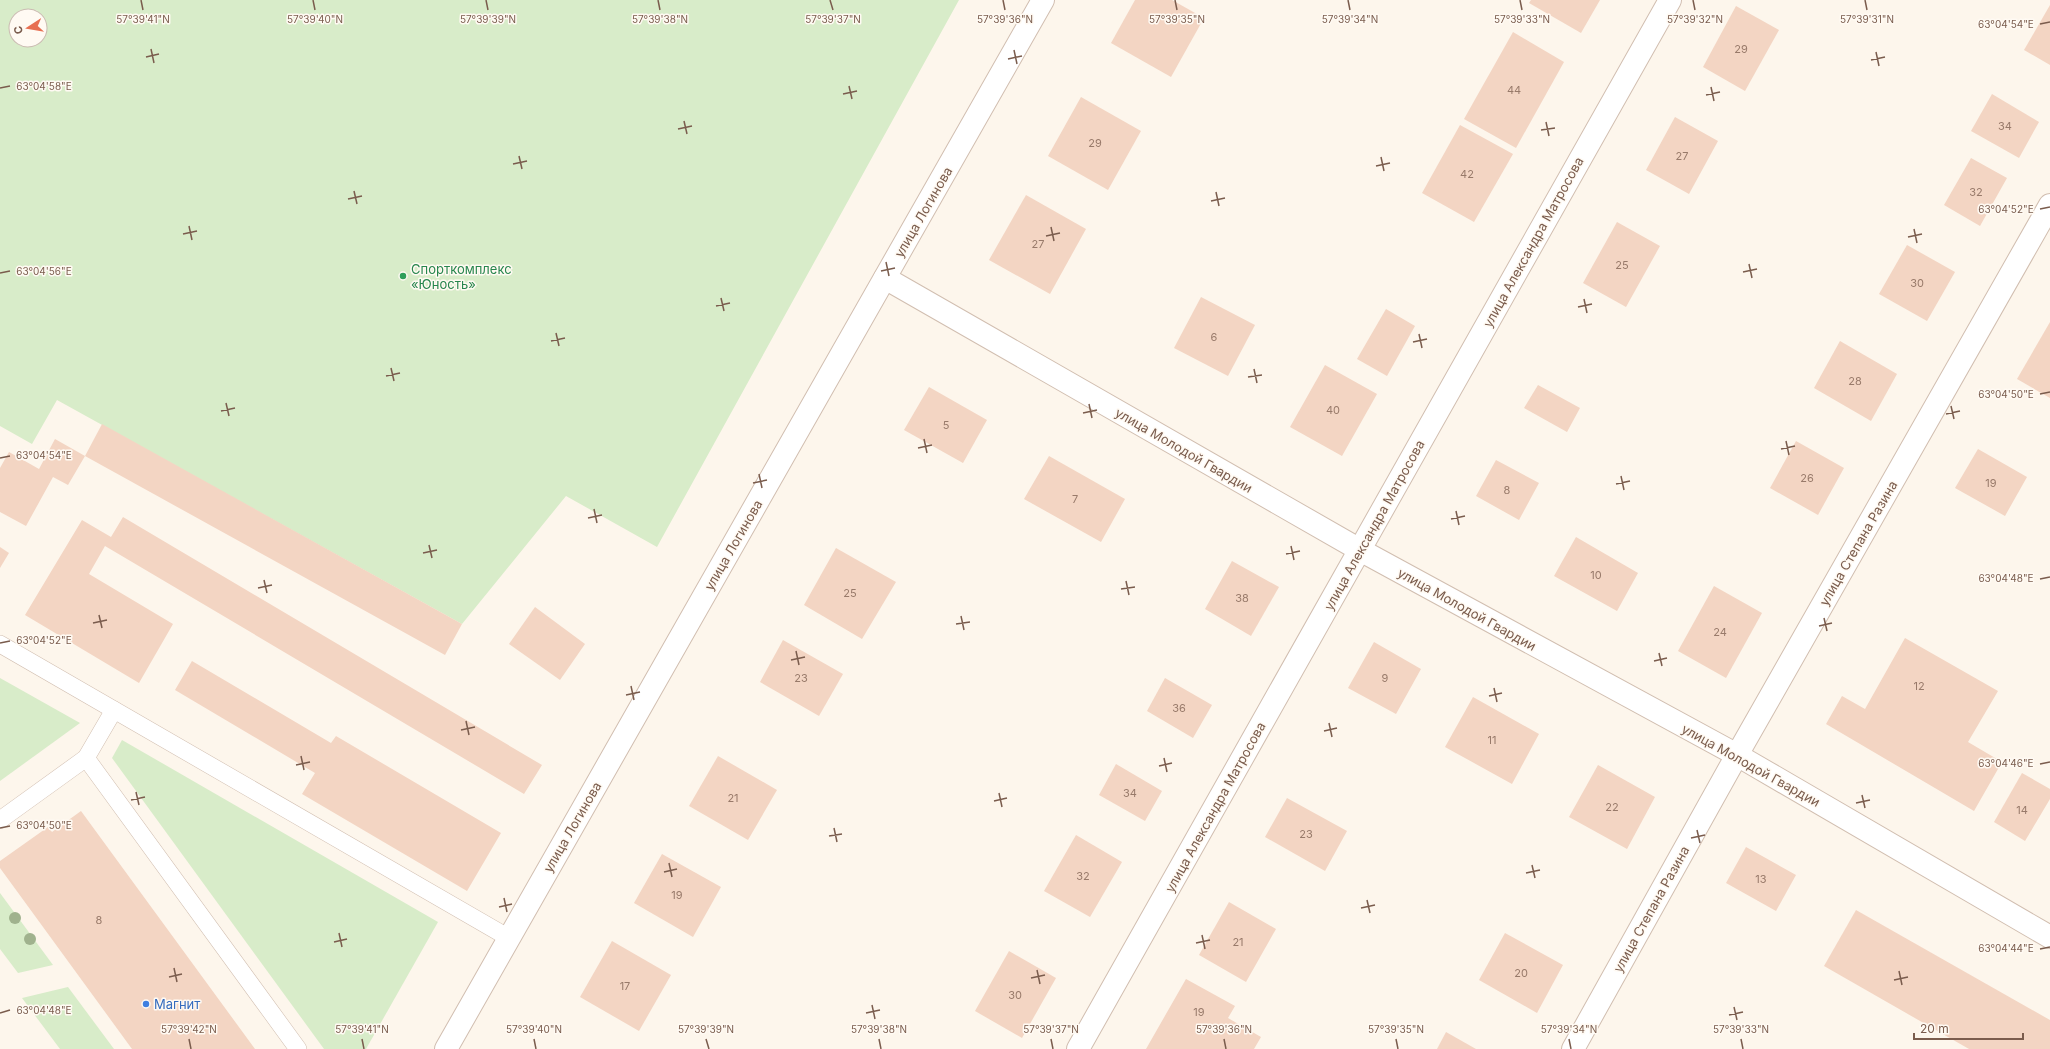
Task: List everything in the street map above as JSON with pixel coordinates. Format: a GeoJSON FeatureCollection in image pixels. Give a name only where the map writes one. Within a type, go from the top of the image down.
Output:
{"type":"FeatureCollection","features":[{"type":"Feature","properties":{"kind":"street","name":"улица Логинова"},"geometry":{"type":"LineString","coordinates":[[446,1049],[1043,0]]}},
{"type":"Feature","properties":{"kind":"street","name":"улица Александра Матросова"},"geometry":{"type":"LineString","coordinates":[[1078,1049],[1670,0]]}},
{"type":"Feature","properties":{"kind":"street","name":"улица Степана Разина"},"geometry":{"type":"LineString","coordinates":[[1573,1049],[1736,755],[2050,206]]}},
{"type":"Feature","properties":{"kind":"street","name":"улица Молодой Гвардии"},"geometry":{"type":"LineString","coordinates":[[885,278],[1360,550],[1736,755],[2050,937]]}},
{"type":"Feature","properties":{"kind":"lane"},"geometry":{"type":"LineString","coordinates":[[0,644],[510,938]]}},
{"type":"Feature","properties":{"kind":"lane"},"geometry":{"type":"LineString","coordinates":[[0,820],[86,758],[114,710]]}},
{"type":"Feature","properties":{"kind":"lane"},"geometry":{"type":"LineString","coordinates":[[86,758],[298,1049]]}},
{"type":"Feature","properties":{"kind":"green space","name":"Спорткомплекс «Юность»"},"geometry":{"type":"Polygon","coordinates":[[[0,0],[959,0],[657,547],[566,496],[462,624],[57,400],[32,444],[0,426],[0,0]]]}},
{"type":"Feature","properties":{"kind":"green space"},"geometry":{"type":"Polygon","coordinates":[[[0,678],[80,723],[0,781],[0,678]]]}},
{"type":"Feature","properties":{"kind":"green space"},"geometry":{"type":"Polygon","coordinates":[[[122,740],[438,922],[366,1049],[324,1049],[112,758],[122,740]]]}},
{"type":"Feature","properties":{"kind":"green space"},"geometry":{"type":"Polygon","coordinates":[[[0,893],[53,965],[18,973],[0,949],[0,893]]]}},
{"type":"Feature","properties":{"kind":"green space"},"geometry":{"type":"Polygon","coordinates":[[[68,987],[114,1049],[60,1049],[22,998],[68,987]]]}},
{"type":"Feature","properties":{"kind":"building"},"geometry":{"type":"Polygon","coordinates":[[[1135,0],[1172,0],[1204,18],[1171,77],[1111,43],[1135,0]]]}},
{"type":"Feature","properties":{"kind":"building"},"geometry":{"type":"Polygon","coordinates":[[[1531,0],[1600,0],[1581,33],[1529,3],[1531,0]]]}},
{"type":"Feature","properties":{"kind":"building"},"geometry":{"type":"Polygon","coordinates":[[[2050,5],[2050,65],[2024,50],[2050,5]]]}},
{"type":"Feature","properties":{"kind":"building"},"geometry":{"type":"Polygon","coordinates":[[[1736,6],[1779,30],[1745,91],[1703,67],[1736,6]]]}},
{"type":"Feature","properties":{"kind":"building"},"geometry":{"type":"Polygon","coordinates":[[[1513,32],[1564,62],[1516,148],[1464,119],[1513,32]]]}},
{"type":"Feature","properties":{"kind":"building"},"geometry":{"type":"Polygon","coordinates":[[[1992,94],[2039,122],[2019,158],[1971,131],[1992,94]]]}},
{"type":"Feature","properties":{"kind":"building"},"geometry":{"type":"Polygon","coordinates":[[[1081,97],[1141,131],[1108,190],[1048,156],[1081,97]]]}},
{"type":"Feature","properties":{"kind":"building"},"geometry":{"type":"Polygon","coordinates":[[[1675,117],[1718,141],[1689,194],[1646,170],[1675,117]]]}},
{"type":"Feature","properties":{"kind":"building"},"geometry":{"type":"Polygon","coordinates":[[[1460,125],[1513,154],[1474,222],[1422,193],[1460,125]]]}},
{"type":"Feature","properties":{"kind":"building"},"geometry":{"type":"Polygon","coordinates":[[[1971,158],[2007,178],[1980,226],[1944,205],[1971,158]]]}},
{"type":"Feature","properties":{"kind":"building"},"geometry":{"type":"Polygon","coordinates":[[[1026,195],[1086,229],[1050,294],[989,260],[1026,195]]]}},
{"type":"Feature","properties":{"kind":"building"},"geometry":{"type":"Polygon","coordinates":[[[1617,222],[1660,246],[1626,307],[1583,283],[1617,222]]]}},
{"type":"Feature","properties":{"kind":"building"},"geometry":{"type":"Polygon","coordinates":[[[1907,245],[1955,272],[1927,321],[1879,294],[1907,245]]]}},
{"type":"Feature","properties":{"kind":"building"},"geometry":{"type":"Polygon","coordinates":[[[1201,297],[1255,325],[1228,376],[1174,348],[1201,297]]]}},
{"type":"Feature","properties":{"kind":"building"},"geometry":{"type":"Polygon","coordinates":[[[1386,309],[1415,326],[1387,376],[1357,359],[1386,309]]]}},
{"type":"Feature","properties":{"kind":"building"},"geometry":{"type":"Polygon","coordinates":[[[2050,322],[2050,398],[2017,379],[2050,322]]]}},
{"type":"Feature","properties":{"kind":"building"},"geometry":{"type":"Polygon","coordinates":[[[1840,341],[1897,374],[1871,421],[1814,388],[1840,341]]]}},
{"type":"Feature","properties":{"kind":"building"},"geometry":{"type":"Polygon","coordinates":[[[1325,365],[1377,394],[1342,456],[1290,427],[1325,365]]]}},
{"type":"Feature","properties":{"kind":"building"},"geometry":{"type":"Polygon","coordinates":[[[1538,385],[1580,408],[1567,432],[1524,408],[1538,385]]]}},
{"type":"Feature","properties":{"kind":"building"},"geometry":{"type":"Polygon","coordinates":[[[929,387],[987,420],[963,463],[904,430],[929,387]]]}},
{"type":"Feature","properties":{"kind":"building"},"geometry":{"type":"Polygon","coordinates":[[[102,424],[462,624],[445,655],[85,456],[102,424]]]}},
{"type":"Feature","properties":{"kind":"building"},"geometry":{"type":"Polygon","coordinates":[[[55,439],[85,456],[68,485],[53,477],[26,526],[0,512],[0,468],[9,452],[39,469],[55,439]]]}},
{"type":"Feature","properties":{"kind":"building"},"geometry":{"type":"Polygon","coordinates":[[[1796,441],[1844,468],[1818,515],[1770,488],[1796,441]]]}},
{"type":"Feature","properties":{"kind":"building"},"geometry":{"type":"Polygon","coordinates":[[[1978,449],[2027,477],[2005,516],[1955,488],[1978,449]]]}},
{"type":"Feature","properties":{"kind":"building"},"geometry":{"type":"Polygon","coordinates":[[[1049,456],[1125,499],[1101,542],[1024,499],[1049,456]]]}},
{"type":"Feature","properties":{"kind":"building"},"geometry":{"type":"Polygon","coordinates":[[[1496,460],[1539,483],[1519,520],[1476,496],[1496,460]]]}},
{"type":"Feature","properties":{"kind":"building"},"geometry":{"type":"Polygon","coordinates":[[[123,517],[542,765],[524,794],[105,546],[89,574],[173,624],[139,683],[25,615],[82,520],[111,537],[123,517]]]}},
{"type":"Feature","properties":{"kind":"building"},"geometry":{"type":"Polygon","coordinates":[[[1576,537],[1638,573],[1617,611],[1554,576],[1576,537]]]}},
{"type":"Feature","properties":{"kind":"building"},"geometry":{"type":"Polygon","coordinates":[[[0,547],[9,553],[0,568],[0,547]]]}},
{"type":"Feature","properties":{"kind":"building"},"geometry":{"type":"Polygon","coordinates":[[[836,548],[896,582],[862,639],[804,605],[836,548]]]}},
{"type":"Feature","properties":{"kind":"building"},"geometry":{"type":"Polygon","coordinates":[[[1232,561],[1279,587],[1251,636],[1205,609],[1232,561]]]}},
{"type":"Feature","properties":{"kind":"building"},"geometry":{"type":"Polygon","coordinates":[[[1714,586],[1762,613],[1726,678],[1678,651],[1714,586]]]}},
{"type":"Feature","properties":{"kind":"building"},"geometry":{"type":"Polygon","coordinates":[[[535,607],[585,644],[560,680],[509,644],[535,607]]]}},
{"type":"Feature","properties":{"kind":"building"},"geometry":{"type":"Polygon","coordinates":[[[1905,638],[1998,691],[1968,742],[2002,762],[1974,811],[1826,724],[1842,696],[1865,709],[1905,638]]]}},
{"type":"Feature","properties":{"kind":"building"},"geometry":{"type":"Polygon","coordinates":[[[783,640],[843,674],[819,716],[760,682],[783,640]]]}},
{"type":"Feature","properties":{"kind":"building"},"geometry":{"type":"Polygon","coordinates":[[[1374,642],[1421,669],[1396,714],[1348,688],[1374,642]]]}},
{"type":"Feature","properties":{"kind":"building"},"geometry":{"type":"Polygon","coordinates":[[[192,661],[331,743],[336,736],[501,833],[467,891],[302,794],[315,773],[175,690],[192,661]]]}},
{"type":"Feature","properties":{"kind":"building"},"geometry":{"type":"Polygon","coordinates":[[[1165,678],[1212,705],[1193,738],[1147,711],[1165,678]]]}},
{"type":"Feature","properties":{"kind":"building"},"geometry":{"type":"Polygon","coordinates":[[[1473,697],[1539,734],[1512,784],[1445,747],[1473,697]]]}},
{"type":"Feature","properties":{"kind":"building"},"geometry":{"type":"Polygon","coordinates":[[[718,756],[777,790],[748,840],[689,806],[718,756]]]}},
{"type":"Feature","properties":{"kind":"building"},"geometry":{"type":"Polygon","coordinates":[[[1116,764],[1162,791],[1145,821],[1099,795],[1116,764]]]}},
{"type":"Feature","properties":{"kind":"building"},"geometry":{"type":"Polygon","coordinates":[[[1598,765],[1655,797],[1627,849],[1569,817],[1598,765]]]}},
{"type":"Feature","properties":{"kind":"building"},"geometry":{"type":"Polygon","coordinates":[[[2022,773],[2050,789],[2050,799],[2025,841],[1994,822],[2022,773]]]}},
{"type":"Feature","properties":{"kind":"building"},"geometry":{"type":"Polygon","coordinates":[[[1287,798],[1347,831],[1325,871],[1265,837],[1287,798]]]}},
{"type":"Feature","properties":{"kind":"building"},"geometry":{"type":"Polygon","coordinates":[[[81,811],[255,1049],[132,1049],[0,868],[0,861],[48,827],[52,832],[81,811]]]}},
{"type":"Feature","properties":{"kind":"building"},"geometry":{"type":"Polygon","coordinates":[[[1076,835],[1122,862],[1090,917],[1044,891],[1076,835]]]}},
{"type":"Feature","properties":{"kind":"building"},"geometry":{"type":"Polygon","coordinates":[[[1746,847],[1796,875],[1776,911],[1726,883],[1746,847]]]}},
{"type":"Feature","properties":{"kind":"building"},"geometry":{"type":"Polygon","coordinates":[[[662,854],[721,887],[693,937],[634,903],[662,854]]]}},
{"type":"Feature","properties":{"kind":"building"},"geometry":{"type":"Polygon","coordinates":[[[1229,902],[1276,929],[1246,982],[1199,955],[1229,902]]]}},
{"type":"Feature","properties":{"kind":"building"},"geometry":{"type":"Polygon","coordinates":[[[1856,910],[2050,1020],[2050,1049],[1969,1049],[1824,966],[1856,910]]]}},
{"type":"Feature","properties":{"kind":"building"},"geometry":{"type":"Polygon","coordinates":[[[1505,933],[1563,965],[1537,1013],[1479,980],[1505,933]]]}},
{"type":"Feature","properties":{"kind":"building"},"geometry":{"type":"Polygon","coordinates":[[[612,941],[671,975],[639,1031],[580,997],[612,941]]]}},
{"type":"Feature","properties":{"kind":"building"},"geometry":{"type":"Polygon","coordinates":[[[1009,951],[1056,978],[1022,1038],[975,1011],[1009,951]]]}},
{"type":"Feature","properties":{"kind":"building"},"geometry":{"type":"Polygon","coordinates":[[[1186,979],[1235,1006],[1228,1018],[1261,1037],[1254,1049],[1146,1049],[1186,979]]]}},
{"type":"Feature","properties":{"kind":"building"},"geometry":{"type":"Polygon","coordinates":[[[1446,1032],[1476,1049],[1437,1049],[1446,1032]]]}},
{"type":"Feature","properties":{"kind":"place","name":"Спорткомплекс «Юность»"},"geometry":{"type":"Point","coordinates":[403,276]}},
{"type":"Feature","properties":{"kind":"place","name":"Магнит"},"geometry":{"type":"Point","coordinates":[146,1004]}}]}
